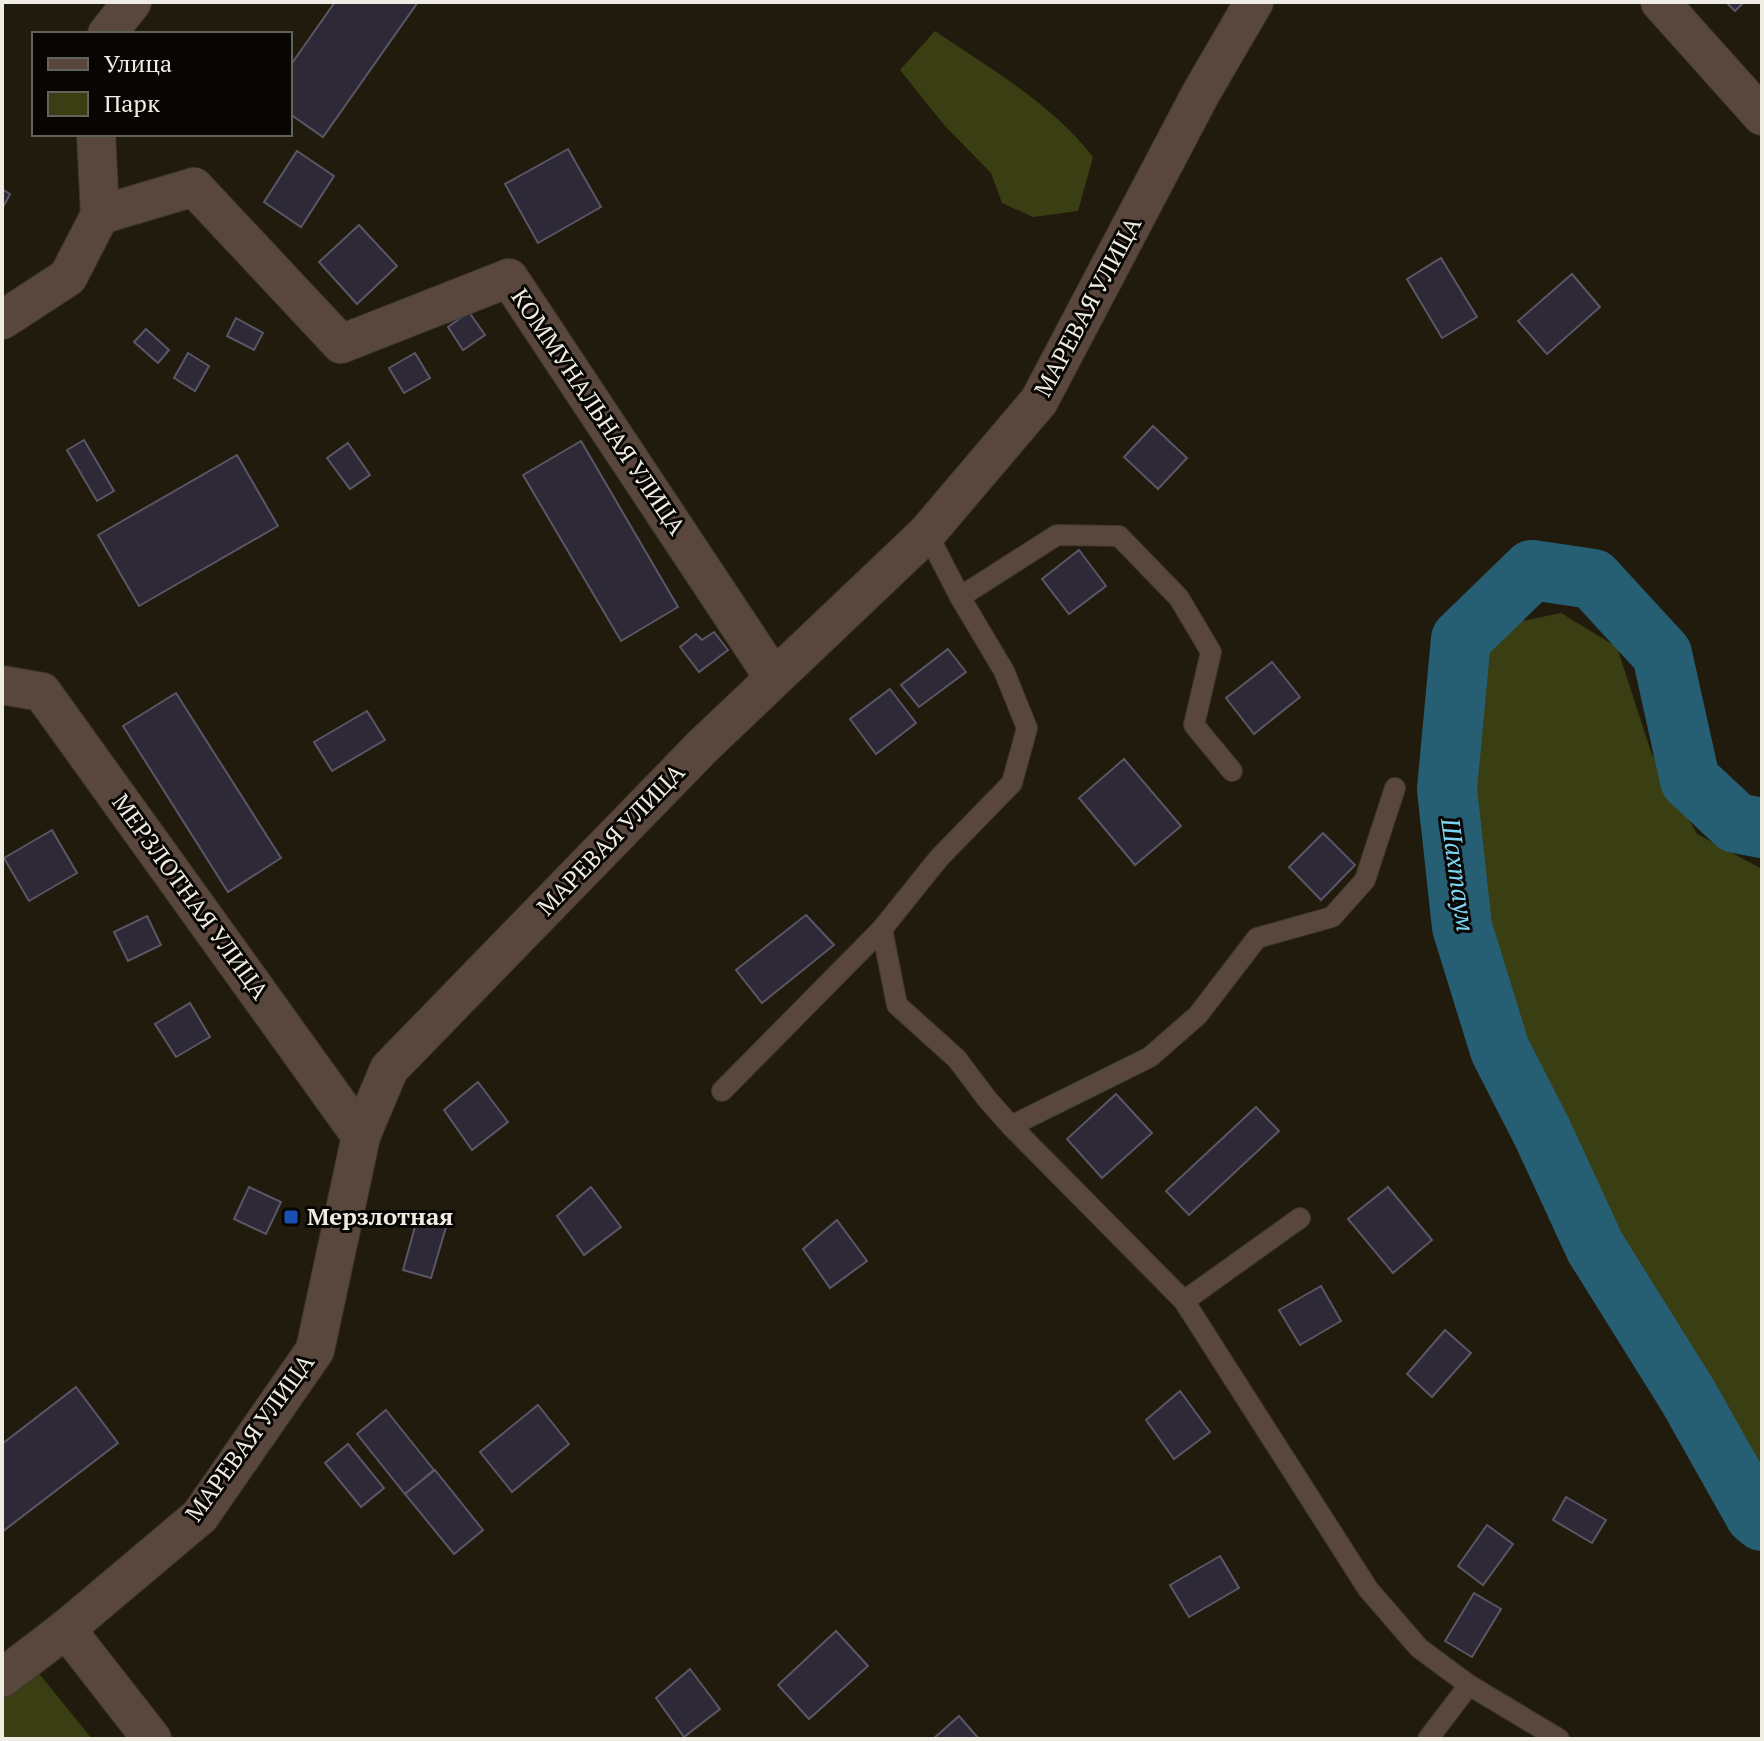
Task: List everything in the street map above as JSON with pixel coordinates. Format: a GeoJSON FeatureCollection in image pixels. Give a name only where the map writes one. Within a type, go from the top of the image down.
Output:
{"type":"FeatureCollection","features":[{"type":"Feature","properties":{"kind":"street"},"geometry":{"type":"LineString","coordinates":[[109,32],[132,2]]}},
{"type":"Feature","properties":{"kind":"street","name":"МАРЕВАЯ УЛИЦА"},"geometry":{"type":"LineString","coordinates":[[2,1678],[66,1629],[200,1516],[315,1350],[361,1136],[389,1069],[703,746],[927,533],[1039,401],[1201,93],[1254,2]]}},
{"type":"Feature","properties":{"kind":"street"},"geometry":{"type":"LineString","coordinates":[[1660,2],[1762,116]]}},
{"type":"Feature","properties":{"kind":"street"},"geometry":{"type":"LineString","coordinates":[[2,320],[68,277],[100,215],[96,136]]}},
{"type":"Feature","properties":{"kind":"street","name":"КОММУНАЛЬНАЯ УЛИЦА"},"geometry":{"type":"LineString","coordinates":[[100,215],[194,187],[341,344],[509,278],[774,678]]}},
{"type":"Feature","properties":{"kind":"street","name":"МЕРЗЛОТНАЯ УЛИЦА"},"geometry":{"type":"LineString","coordinates":[[2,685],[42,692],[361,1136]]}},
{"type":"Feature","properties":{"kind":"street"},"geometry":{"type":"LineString","coordinates":[[66,1629],[152,1739]]}},
{"type":"Feature","properties":{"kind":"lane"},"geometry":{"type":"LineString","coordinates":[[722,1091],[882,929],[939,858],[1012,783],[1027,728],[1004,671],[927,533]]}},
{"type":"Feature","properties":{"kind":"lane"},"geometry":{"type":"LineString","coordinates":[[960,597],[1057,535],[1119,536],[1179,598],[1211,652],[1194,725],[1232,771]]}},
{"type":"Feature","properties":{"kind":"lane"},"geometry":{"type":"LineString","coordinates":[[1011,1126],[1150,1057],[1198,1015],[1257,938],[1332,917],[1365,880],[1395,788]]}},
{"type":"Feature","properties":{"kind":"lane"},"geometry":{"type":"LineString","coordinates":[[882,929],[897,1005],[957,1059],[1011,1126],[1184,1301],[1368,1589],[1419,1648],[1469,1685],[1559,1739]]}},
{"type":"Feature","properties":{"kind":"lane"},"geometry":{"type":"LineString","coordinates":[[1184,1301],[1300,1218]]}},
{"type":"Feature","properties":{"kind":"lane"},"geometry":{"type":"LineString","coordinates":[[1428,1739],[1469,1685]]}},
{"type":"Feature","properties":{"kind":"green space"},"geometry":{"type":"Polygon","coordinates":[[[935,31],[1040,104],[1093,157],[1078,211],[1033,217],[1002,203],[991,173],[945,126],[900,70],[935,31]]]}},
{"type":"Feature","properties":{"kind":"green space"},"geometry":{"type":"Polygon","coordinates":[[[1561,613],[1617,647],[1651,752],[1697,834],[1762,869],[1762,1473],[1749,1457],[1674,1331],[1565,1132],[1491,963],[1469,792],[1476,669],[1498,626],[1561,613]]]}},
{"type":"Feature","properties":{"kind":"green space"},"geometry":{"type":"Polygon","coordinates":[[[37,1671],[92,1739],[2,1739],[2,1697],[37,1671]]]}},
{"type":"Feature","properties":{"kind":"building"},"geometry":{"type":"Polygon","coordinates":[[[335,2],[418,2],[323,137],[292,115],[292,63],[335,2]]]}},
{"type":"Feature","properties":{"kind":"building"},"geometry":{"type":"Polygon","coordinates":[[[1726,2],[1744,2],[1735,11],[1726,2]]]}},
{"type":"Feature","properties":{"kind":"building"},"geometry":{"type":"Polygon","coordinates":[[[568,149],[601,207],[538,243],[505,184],[568,149]]]}},
{"type":"Feature","properties":{"kind":"building"},"geometry":{"type":"Polygon","coordinates":[[[297,151],[334,176],[301,227],[264,202],[297,151]]]}},
{"type":"Feature","properties":{"kind":"building"},"geometry":{"type":"Polygon","coordinates":[[[2,189],[10,194],[2,209],[2,189]]]}},
{"type":"Feature","properties":{"kind":"building"},"geometry":{"type":"Polygon","coordinates":[[[359,225],[397,266],[357,304],[319,262],[359,225]]]}},
{"type":"Feature","properties":{"kind":"building"},"geometry":{"type":"Polygon","coordinates":[[[1441,258],[1477,317],[1442,338],[1407,279],[1441,258]]]}},
{"type":"Feature","properties":{"kind":"building"},"geometry":{"type":"Polygon","coordinates":[[[1572,274],[1600,307],[1547,354],[1518,321],[1572,274]]]}},
{"type":"Feature","properties":{"kind":"building"},"geometry":{"type":"Polygon","coordinates":[[[469,312],[485,335],[463,350],[448,327],[469,312]]]}},
{"type":"Feature","properties":{"kind":"building"},"geometry":{"type":"Polygon","coordinates":[[[236,318],[263,333],[254,350],[227,336],[236,318]]]}},
{"type":"Feature","properties":{"kind":"building"},"geometry":{"type":"Polygon","coordinates":[[[146,329],[169,350],[158,363],[134,342],[146,329]]]}},
{"type":"Feature","properties":{"kind":"building"},"geometry":{"type":"Polygon","coordinates":[[[188,353],[209,366],[195,391],[174,378],[188,353]]]}},
{"type":"Feature","properties":{"kind":"building"},"geometry":{"type":"Polygon","coordinates":[[[415,353],[430,378],[404,393],[389,368],[415,353]]]}},
{"type":"Feature","properties":{"kind":"building"},"geometry":{"type":"Polygon","coordinates":[[[1153,426],[1187,458],[1158,489],[1124,457],[1153,426]]]}},
{"type":"Feature","properties":{"kind":"building"},"geometry":{"type":"Polygon","coordinates":[[[84,440],[114,491],[97,501],[67,450],[84,440]]]}},
{"type":"Feature","properties":{"kind":"building"},"geometry":{"type":"Polygon","coordinates":[[[581,441],[678,607],[621,641],[523,475],[581,441]]]}},
{"type":"Feature","properties":{"kind":"building"},"geometry":{"type":"Polygon","coordinates":[[[348,443],[370,475],[350,489],[327,458],[348,443]]]}},
{"type":"Feature","properties":{"kind":"building"},"geometry":{"type":"Polygon","coordinates":[[[237,455],[278,526],[139,606],[98,535],[237,455]]]}},
{"type":"Feature","properties":{"kind":"building"},"geometry":{"type":"Polygon","coordinates":[[[1079,550],[1106,586],[1069,614],[1042,579],[1079,550]]]}},
{"type":"Feature","properties":{"kind":"building"},"geometry":{"type":"Polygon","coordinates":[[[714,632],[728,650],[699,672],[680,647],[696,634],[702,640],[714,632]]]}},
{"type":"Feature","properties":{"kind":"building"},"geometry":{"type":"Polygon","coordinates":[[[948,649],[966,672],[919,707],[901,685],[948,649]]]}},
{"type":"Feature","properties":{"kind":"building"},"geometry":{"type":"Polygon","coordinates":[[[1272,662],[1300,697],[1254,734],[1226,698],[1272,662]]]}},
{"type":"Feature","properties":{"kind":"building"},"geometry":{"type":"Polygon","coordinates":[[[890,689],[916,723],[876,754],[850,719],[890,689]]]}},
{"type":"Feature","properties":{"kind":"building"},"geometry":{"type":"Polygon","coordinates":[[[176,693],[281,858],[228,892],[123,726],[176,693]]]}},
{"type":"Feature","properties":{"kind":"building"},"geometry":{"type":"Polygon","coordinates":[[[367,711],[385,740],[332,771],[314,742],[367,711]]]}},
{"type":"Feature","properties":{"kind":"building"},"geometry":{"type":"Polygon","coordinates":[[[1124,759],[1181,826],[1135,865],[1079,798],[1124,759]]]}},
{"type":"Feature","properties":{"kind":"building"},"geometry":{"type":"Polygon","coordinates":[[[52,830],[77,873],[29,901],[4,858],[52,830]]]}},
{"type":"Feature","properties":{"kind":"building"},"geometry":{"type":"Polygon","coordinates":[[[1323,833],[1355,865],[1321,900],[1289,867],[1323,833]]]}},
{"type":"Feature","properties":{"kind":"building"},"geometry":{"type":"Polygon","coordinates":[[[806,915],[834,945],[762,1003],[736,970],[806,915]]]}},
{"type":"Feature","properties":{"kind":"building"},"geometry":{"type":"Polygon","coordinates":[[[147,916],[161,945],[128,961],[114,932],[147,916]]]}},
{"type":"Feature","properties":{"kind":"building"},"geometry":{"type":"Polygon","coordinates":[[[190,1003],[210,1037],[176,1057],[155,1024],[190,1003]]]}},
{"type":"Feature","properties":{"kind":"building"},"geometry":{"type":"Polygon","coordinates":[[[478,1082],[508,1122],[472,1150],[444,1110],[478,1082]]]}},
{"type":"Feature","properties":{"kind":"building"},"geometry":{"type":"Polygon","coordinates":[[[1116,1094],[1152,1133],[1102,1178],[1067,1139],[1116,1094]]]}},
{"type":"Feature","properties":{"kind":"building"},"geometry":{"type":"Polygon","coordinates":[[[1256,1107],[1279,1131],[1189,1215],[1166,1191],[1256,1107]]]}},
{"type":"Feature","properties":{"kind":"building"},"geometry":{"type":"Polygon","coordinates":[[[249,1187],[281,1202],[266,1234],[234,1219],[249,1187]]]}},
{"type":"Feature","properties":{"kind":"building"},"geometry":{"type":"Polygon","coordinates":[[[591,1187],[621,1227],[584,1255],[557,1216],[591,1187]]]}},
{"type":"Feature","properties":{"kind":"building"},"geometry":{"type":"Polygon","coordinates":[[[1388,1187],[1432,1240],[1393,1273],[1348,1219],[1388,1187]]]}},
{"type":"Feature","properties":{"kind":"building"},"geometry":{"type":"Polygon","coordinates":[[[418,1216],[447,1224],[431,1278],[403,1270],[418,1216]]]}},
{"type":"Feature","properties":{"kind":"building"},"geometry":{"type":"Polygon","coordinates":[[[837,1220],[867,1261],[830,1288],[803,1249],[837,1220]]]}},
{"type":"Feature","properties":{"kind":"building"},"geometry":{"type":"Polygon","coordinates":[[[1321,1286],[1341,1321],[1300,1345],[1279,1310],[1321,1286]]]}},
{"type":"Feature","properties":{"kind":"building"},"geometry":{"type":"Polygon","coordinates":[[[1445,1330],[1471,1353],[1432,1397],[1407,1374],[1445,1330]]]}},
{"type":"Feature","properties":{"kind":"building"},"geometry":{"type":"Polygon","coordinates":[[[76,1387],[118,1443],[2,1532],[2,1444],[76,1387]]]}},
{"type":"Feature","properties":{"kind":"building"},"geometry":{"type":"Polygon","coordinates":[[[1180,1391],[1210,1432],[1174,1459],[1146,1420],[1180,1391]]]}},
{"type":"Feature","properties":{"kind":"building"},"geometry":{"type":"Polygon","coordinates":[[[538,1405],[569,1444],[512,1492],[480,1452],[538,1405]]]}},
{"type":"Feature","properties":{"kind":"building"},"geometry":{"type":"Polygon","coordinates":[[[386,1410],[434,1470],[405,1494],[357,1434],[386,1410]]]}},
{"type":"Feature","properties":{"kind":"building"},"geometry":{"type":"Polygon","coordinates":[[[348,1444],[384,1488],[361,1507],[325,1463],[348,1444]]]}},
{"type":"Feature","properties":{"kind":"building"},"geometry":{"type":"Polygon","coordinates":[[[435,1470],[483,1530],[454,1554],[405,1494],[435,1470]]]}},
{"type":"Feature","properties":{"kind":"building"},"geometry":{"type":"Polygon","coordinates":[[[1566,1497],[1606,1520],[1592,1543],[1553,1520],[1566,1497]]]}},
{"type":"Feature","properties":{"kind":"building"},"geometry":{"type":"Polygon","coordinates":[[[1487,1525],[1513,1544],[1483,1585],[1458,1566],[1487,1525]]]}},
{"type":"Feature","properties":{"kind":"building"},"geometry":{"type":"Polygon","coordinates":[[[1220,1556],[1239,1588],[1189,1617],[1170,1585],[1220,1556]]]}},
{"type":"Feature","properties":{"kind":"building"},"geometry":{"type":"Polygon","coordinates":[[[1474,1593],[1501,1609],[1472,1657],[1445,1641],[1474,1593]]]}},
{"type":"Feature","properties":{"kind":"building"},"geometry":{"type":"Polygon","coordinates":[[[836,1631],[868,1666],[809,1719],[778,1685],[836,1631]]]}},
{"type":"Feature","properties":{"kind":"building"},"geometry":{"type":"Polygon","coordinates":[[[690,1669],[720,1709],[684,1737],[656,1698],[690,1669]]]}},
{"type":"Feature","properties":{"kind":"building"},"geometry":{"type":"Polygon","coordinates":[[[959,1716],[979,1739],[933,1739],[959,1716]]]}},
{"type":"Feature","properties":{"kind":"waterway","name":"Шахтаум"},"geometry":{"type":"LineString","coordinates":[[1762,828],[1736,823],[1690,780],[1662,654],[1593,579],[1532,570],[1461,639],[1447,789],[1462,927],[1500,1050],[1595,1247],[1688,1396],[1755,1515],[1762,1521]]}},
{"type":"Feature","properties":{"kind":"place","name":"Мерзлотная"},"geometry":{"type":"Point","coordinates":[291,1217]}}]}
